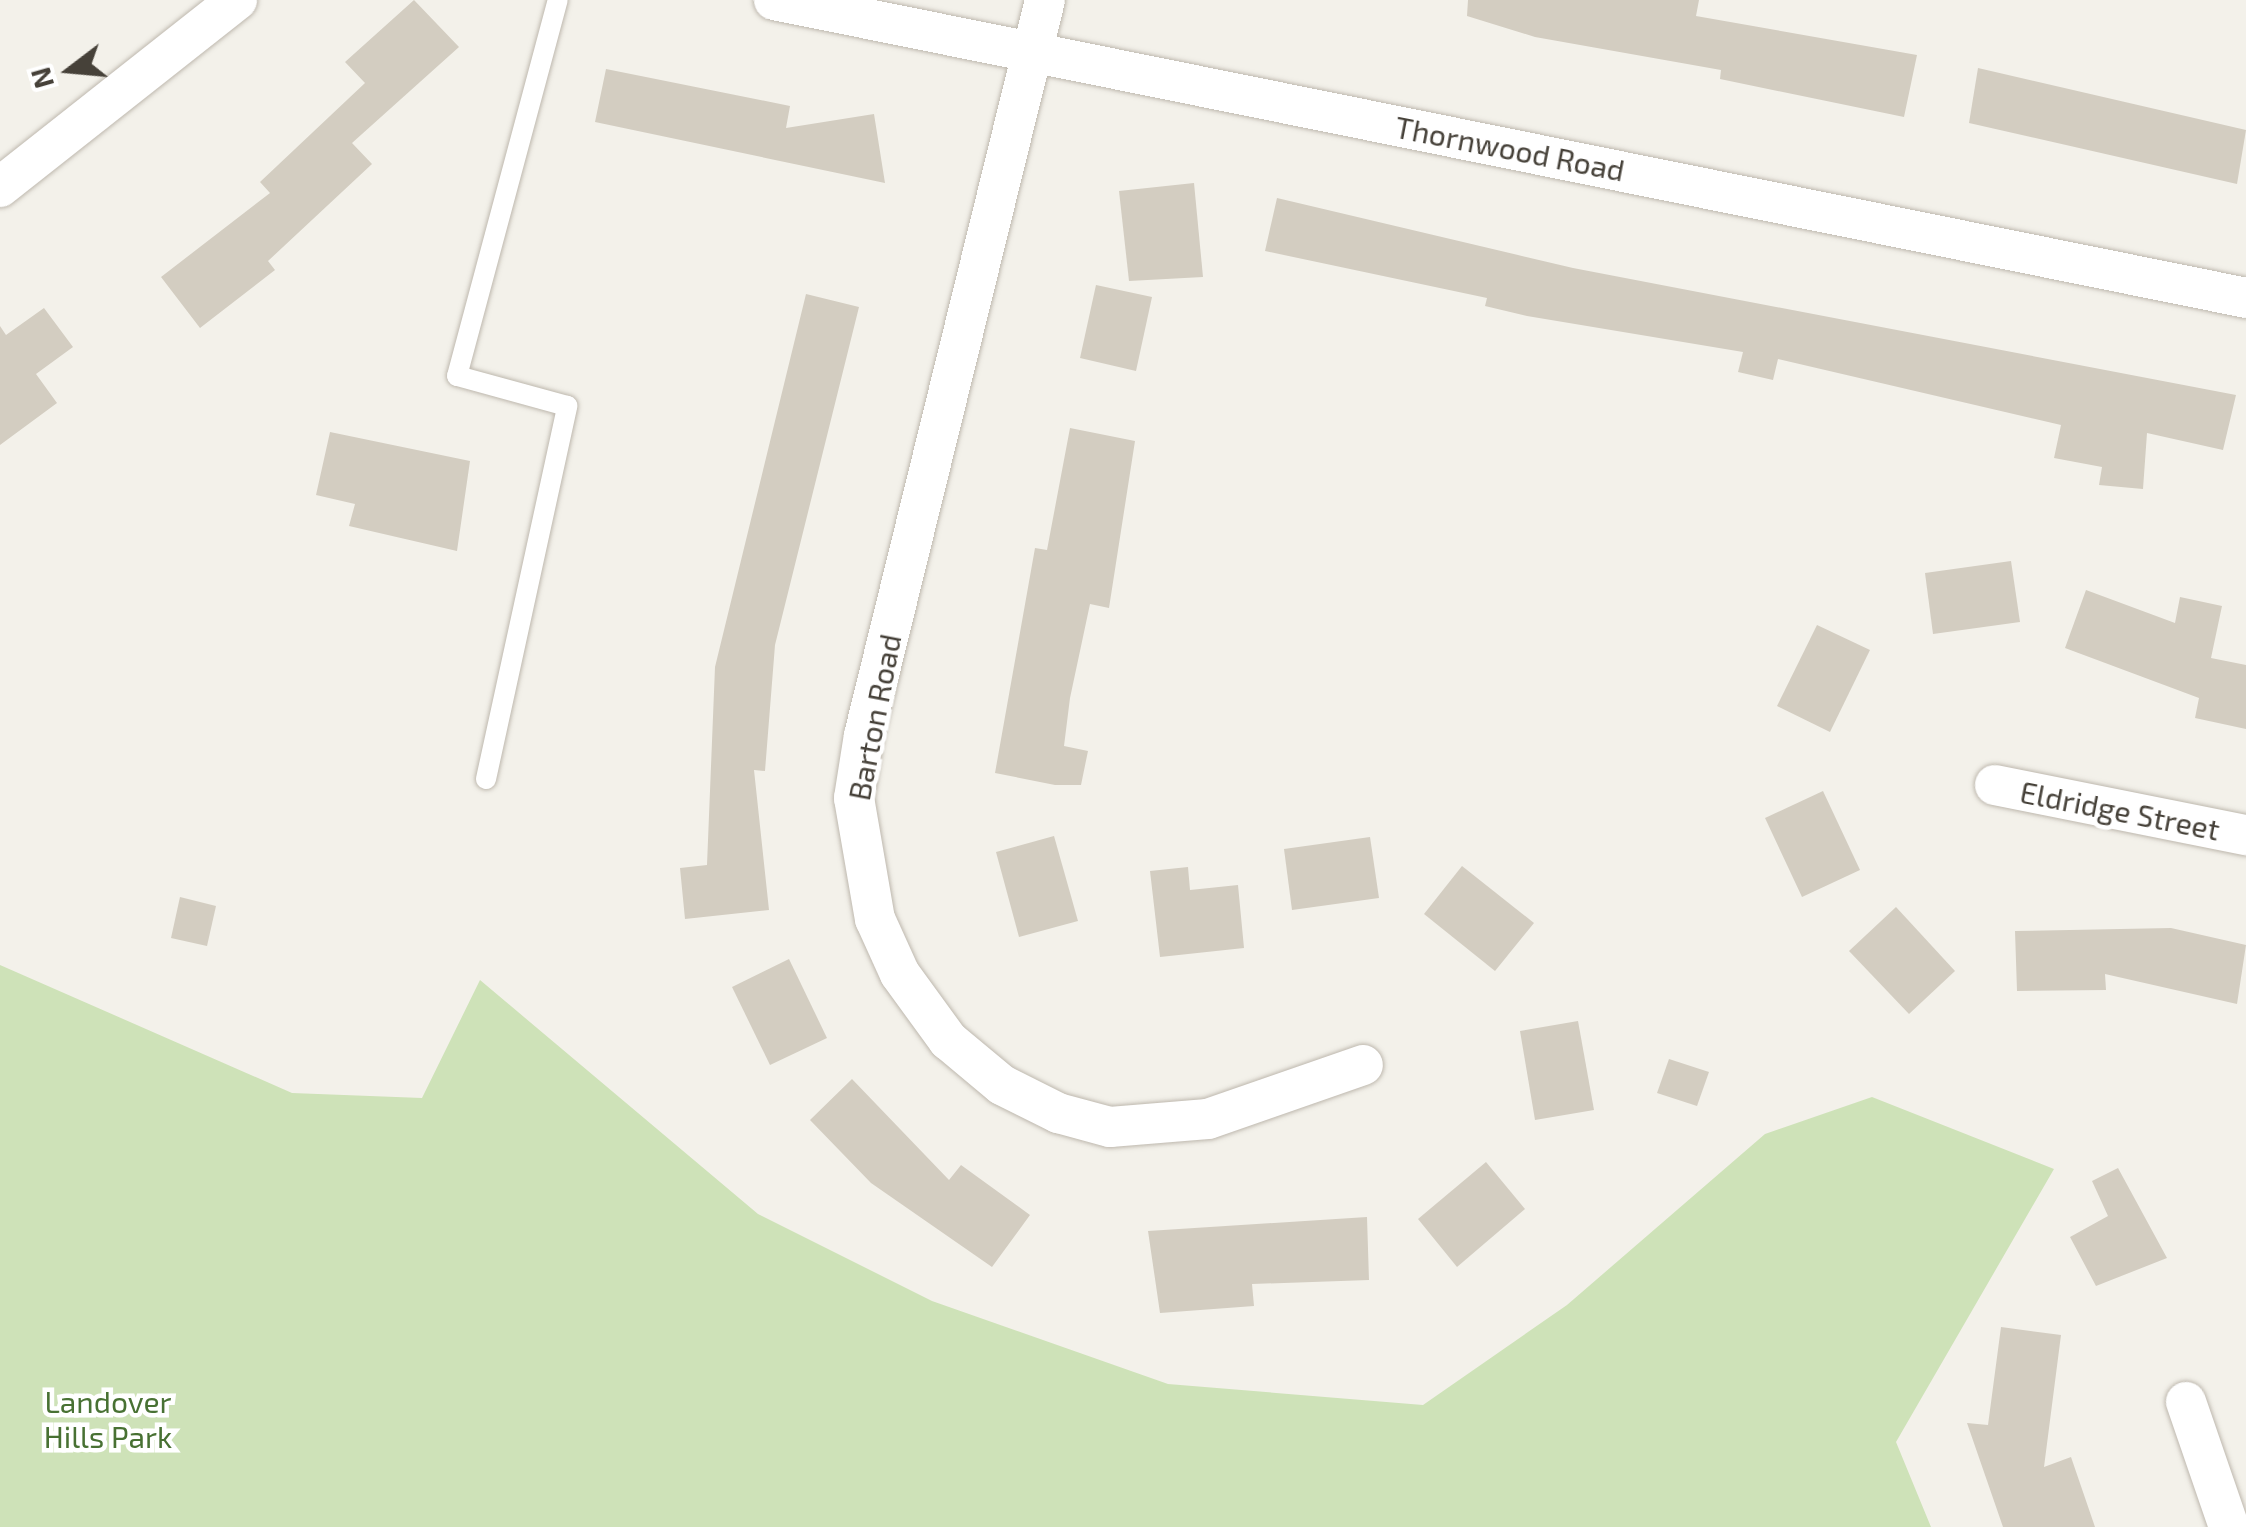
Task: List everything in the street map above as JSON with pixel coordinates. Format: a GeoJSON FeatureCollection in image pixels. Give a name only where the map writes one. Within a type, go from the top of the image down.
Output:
{"type":"FeatureCollection","features":[{"type":"Feature","properties":{"kind":"street"},"geometry":{"type":"LineString","coordinates":[[0,188],[237,0]]}},
{"type":"Feature","properties":{"kind":"street","name":"Thornwood Road"},"geometry":{"type":"LineString","coordinates":[[774,0],[2246,298]]}},
{"type":"Feature","properties":{"kind":"street","name":"Barton Road"},"geometry":{"type":"LineString","coordinates":[[1045,0],[864,735],[854,798],[874,919],[900,974],[948,1040],[1002,1084],[1058,1113],[1110,1128],[1208,1119],[1363,1065]]}},
{"type":"Feature","properties":{"kind":"street","name":"Eldridge Street"},"geometry":{"type":"LineString","coordinates":[[1995,786],[2246,835]]}},
{"type":"Feature","properties":{"kind":"street"},"geometry":{"type":"LineString","coordinates":[[2186,1402],[2228,1527]]}},
{"type":"Feature","properties":{"kind":"lane"},"geometry":{"type":"LineString","coordinates":[[486,778],[567,406],[457,376],[558,0]]}},
{"type":"Feature","properties":{"kind":"green space","name":"Landover Hills Park"},"geometry":{"type":"Polygon","coordinates":[[[0,965],[292,1093],[422,1098],[480,980],[758,1214],[932,1301],[1168,1384],[1423,1405],[1567,1305],[1765,1134],[1872,1097],[2054,1169],[1896,1442],[1931,1527],[0,1527],[0,965]]]}},
{"type":"Feature","properties":{"kind":"building"},"geometry":{"type":"Polygon","coordinates":[[[414,0],[459,47],[352,143],[372,164],[268,261],[275,270],[200,328],[161,277],[270,193],[260,182],[365,83],[345,62],[414,0]]]}},
{"type":"Feature","properties":{"kind":"building"},"geometry":{"type":"Polygon","coordinates":[[[1468,0],[1699,0],[1696,16],[1917,55],[1904,117],[1720,79],[1721,70],[1535,37],[1467,16],[1468,0]]]}},
{"type":"Feature","properties":{"kind":"building"},"geometry":{"type":"Polygon","coordinates":[[[1978,68],[2246,130],[2237,184],[1969,123],[1978,68]]]}},
{"type":"Feature","properties":{"kind":"building"},"geometry":{"type":"Polygon","coordinates":[[[606,69],[790,106],[786,128],[874,114],[885,183],[595,122],[606,69]]]}},
{"type":"Feature","properties":{"kind":"building"},"geometry":{"type":"Polygon","coordinates":[[[1194,183],[1203,277],[1129,281],[1119,191],[1194,183]]]}},
{"type":"Feature","properties":{"kind":"building"},"geometry":{"type":"Polygon","coordinates":[[[1277,198],[1573,268],[2236,395],[2223,450],[2147,433],[2143,489],[2099,485],[2102,467],[2054,458],[2061,425],[1778,359],[1773,380],[1738,372],[1743,352],[1527,316],[1485,306],[1487,298],[1265,251],[1277,198]]]}},
{"type":"Feature","properties":{"kind":"building"},"geometry":{"type":"Polygon","coordinates":[[[1096,285],[1152,297],[1136,371],[1080,358],[1096,285]]]}},
{"type":"Feature","properties":{"kind":"building"},"geometry":{"type":"Polygon","coordinates":[[[806,294],[859,307],[775,645],[765,771],[754,770],[769,910],[685,919],[680,868],[707,865],[715,667],[806,294]]]}},
{"type":"Feature","properties":{"kind":"building"},"geometry":{"type":"Polygon","coordinates":[[[44,308],[73,347],[36,374],[57,403],[0,445],[0,326],[6,335],[44,308]]]}},
{"type":"Feature","properties":{"kind":"building"},"geometry":{"type":"Polygon","coordinates":[[[1070,428],[1135,441],[1109,608],[1090,604],[1070,698],[1064,746],[1088,751],[1081,785],[1055,785],[995,773],[1035,548],[1047,550],[1070,428]]]}},
{"type":"Feature","properties":{"kind":"building"},"geometry":{"type":"Polygon","coordinates":[[[330,432],[470,461],[457,551],[349,526],[355,504],[316,495],[330,432]]]}},
{"type":"Feature","properties":{"kind":"building"},"geometry":{"type":"Polygon","coordinates":[[[2011,561],[2020,622],[1933,634],[1925,573],[2011,561]]]}},
{"type":"Feature","properties":{"kind":"building"},"geometry":{"type":"Polygon","coordinates":[[[2086,590],[2175,623],[2180,597],[2222,606],[2211,658],[2246,665],[2246,729],[2195,718],[2199,698],[2065,648],[2086,590]]]}},
{"type":"Feature","properties":{"kind":"building"},"geometry":{"type":"Polygon","coordinates":[[[1817,625],[1870,650],[1830,732],[1777,706],[1817,625]]]}},
{"type":"Feature","properties":{"kind":"building"},"geometry":{"type":"Polygon","coordinates":[[[1823,791],[1860,870],[1802,897],[1765,818],[1823,791]]]}},
{"type":"Feature","properties":{"kind":"building"},"geometry":{"type":"Polygon","coordinates":[[[1054,836],[1078,921],[1019,937],[996,852],[1054,836]]]}},
{"type":"Feature","properties":{"kind":"building"},"geometry":{"type":"Polygon","coordinates":[[[1370,837],[1379,898],[1292,910],[1284,849],[1370,837]]]}},
{"type":"Feature","properties":{"kind":"building"},"geometry":{"type":"Polygon","coordinates":[[[1462,866],[1534,923],[1495,971],[1424,914],[1462,866]]]}},
{"type":"Feature","properties":{"kind":"building"},"geometry":{"type":"Polygon","coordinates":[[[1188,867],[1190,890],[1238,885],[1244,948],[1160,957],[1150,871],[1188,867]]]}},
{"type":"Feature","properties":{"kind":"building"},"geometry":{"type":"Polygon","coordinates":[[[180,897],[216,906],[207,946],[171,938],[180,897]]]}},
{"type":"Feature","properties":{"kind":"building"},"geometry":{"type":"Polygon","coordinates":[[[1896,907],[1955,971],[1909,1014],[1849,951],[1896,907]]]}},
{"type":"Feature","properties":{"kind":"building"},"geometry":{"type":"Polygon","coordinates":[[[2171,928],[2246,945],[2237,1004],[2105,974],[2106,990],[2017,991],[2015,931],[2171,928]]]}},
{"type":"Feature","properties":{"kind":"building"},"geometry":{"type":"Polygon","coordinates":[[[789,959],[827,1038],[770,1065],[732,987],[789,959]]]}},
{"type":"Feature","properties":{"kind":"building"},"geometry":{"type":"Polygon","coordinates":[[[1578,1021],[1594,1110],[1535,1120],[1520,1031],[1578,1021]]]}},
{"type":"Feature","properties":{"kind":"building"},"geometry":{"type":"Polygon","coordinates":[[[1669,1059],[1709,1072],[1697,1106],[1657,1093],[1669,1059]]]}},
{"type":"Feature","properties":{"kind":"building"},"geometry":{"type":"Polygon","coordinates":[[[852,1079],[949,1180],[961,1165],[1030,1215],[992,1267],[871,1183],[810,1120],[852,1079]]]}},
{"type":"Feature","properties":{"kind":"building"},"geometry":{"type":"Polygon","coordinates":[[[1486,1162],[1525,1209],[1457,1267],[1418,1219],[1486,1162]]]}},
{"type":"Feature","properties":{"kind":"building"},"geometry":{"type":"Polygon","coordinates":[[[2118,1168],[2167,1258],[2096,1286],[2070,1237],[2108,1216],[2092,1181],[2118,1168]]]}},
{"type":"Feature","properties":{"kind":"building"},"geometry":{"type":"Polygon","coordinates":[[[1367,1217],[1369,1280],[1252,1284],[1254,1306],[1160,1313],[1148,1231],[1367,1217]]]}},
{"type":"Feature","properties":{"kind":"building"},"geometry":{"type":"Polygon","coordinates":[[[2001,1327],[2061,1335],[2044,1467],[2071,1457],[2095,1527],[2003,1527],[1967,1423],[1988,1425],[2001,1327]]]}}]}
